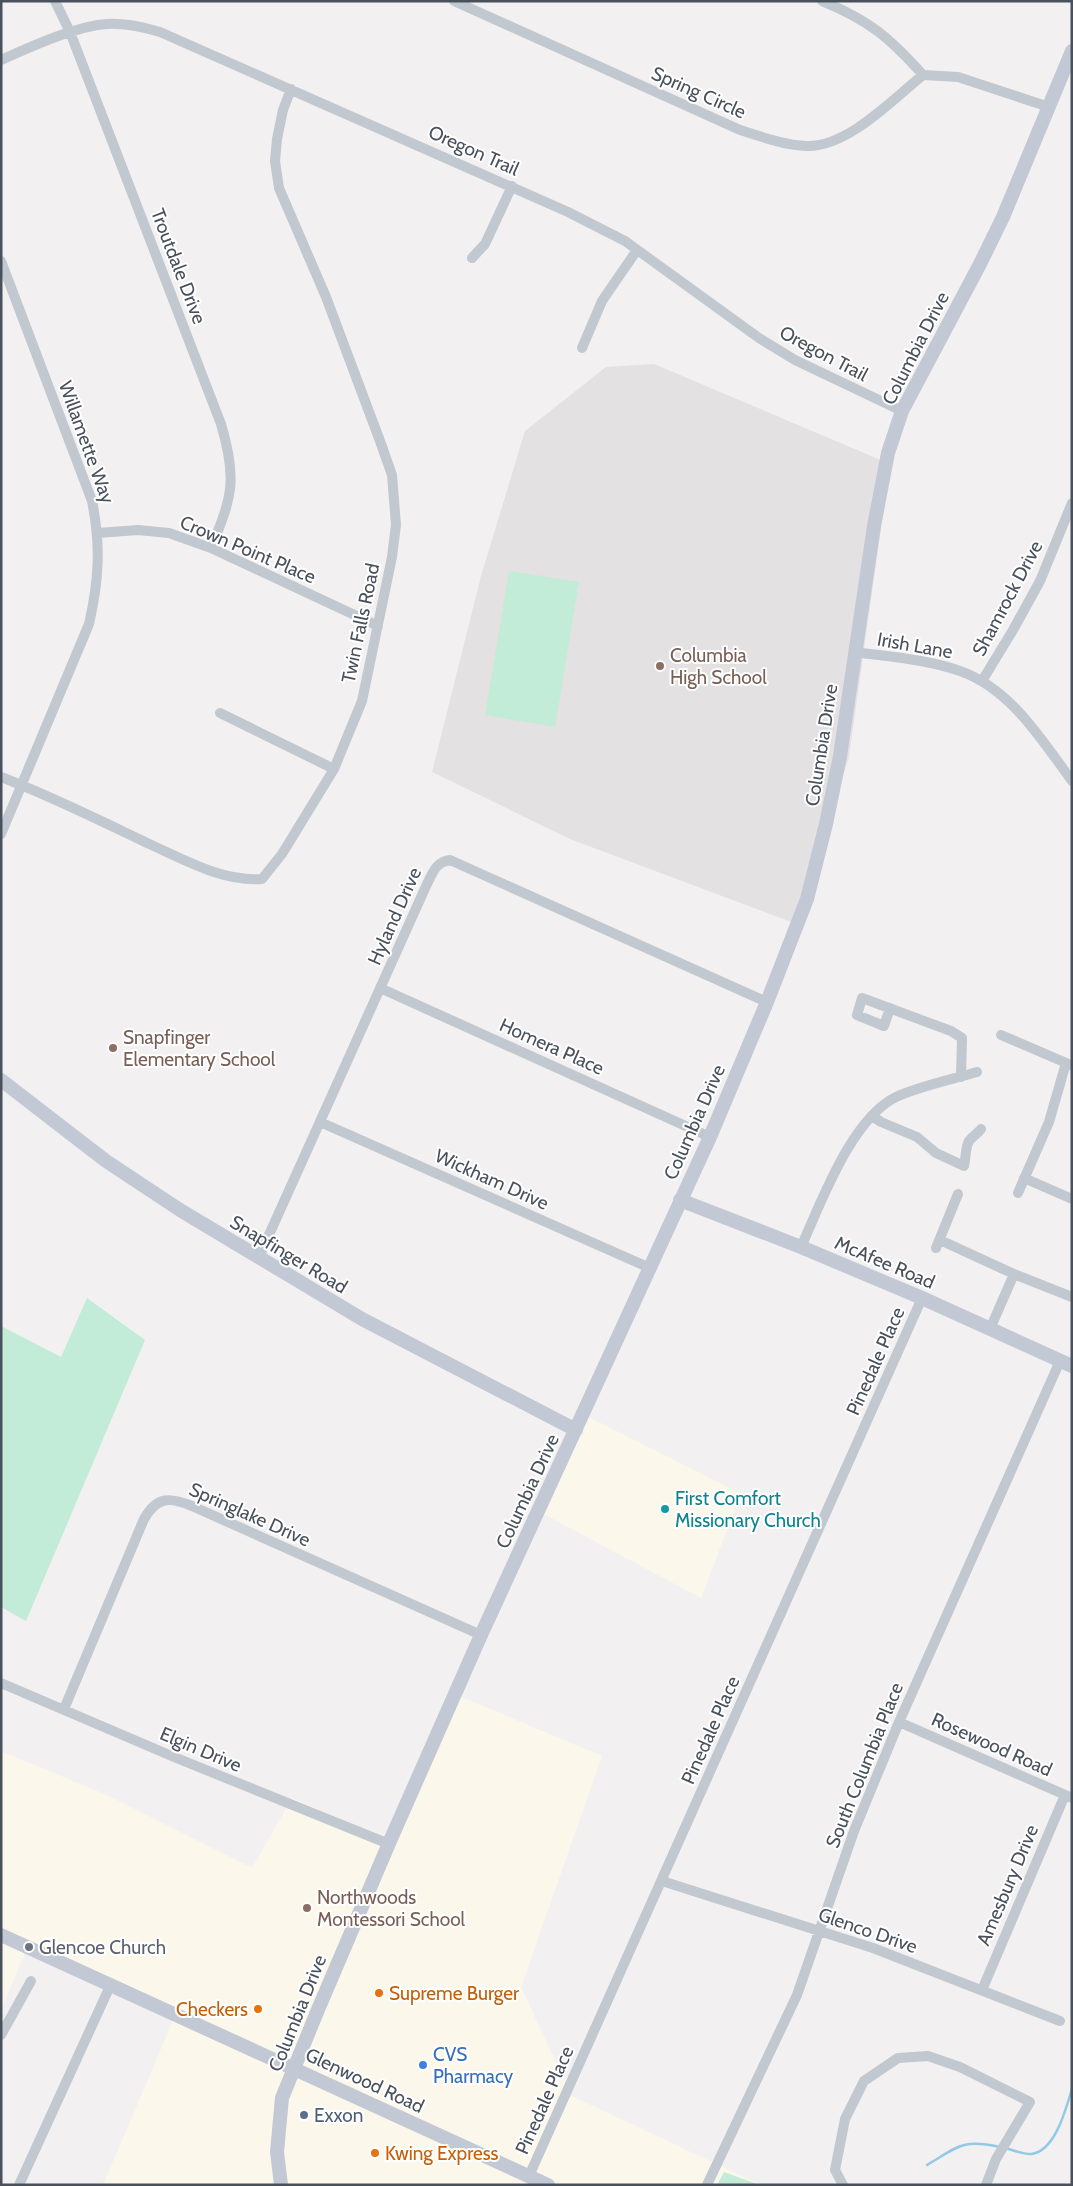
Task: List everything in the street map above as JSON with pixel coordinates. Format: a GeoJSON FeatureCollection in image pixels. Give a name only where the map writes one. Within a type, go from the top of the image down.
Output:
{"type":"FeatureCollection","features":[{"type":"Feature","properties":{"kind":"main road","name":"Columbia Drive"},"geometry":{"type":"LineString","coordinates":[[281,2185],[277,2152],[282,2098],[388,1844],[481,1635],[710,1137],[767,1002],[807,899],[826,824],[840,756],[874,526],[888,453],[902,411],[980,264],[1003,216],[1072,51]]}},
{"type":"Feature","properties":{"kind":"main road","name":"Snapfinger Road"},"geometry":{"type":"LineString","coordinates":[[1,1080],[106,1161],[180,1210],[362,1319],[576,1430]]}},
{"type":"Feature","properties":{"kind":"main road","name":"McAfee Road"},"geometry":{"type":"LineString","coordinates":[[680,1200],[801,1247],[922,1298],[1066,1363]]}},
{"type":"Feature","properties":{"kind":"main road","name":"Glenwood Road"},"geometry":{"type":"LineString","coordinates":[[1,1935],[548,2185]]}},
{"type":"Feature","properties":{"kind":"street","name":"Troutdale Drive"},"geometry":{"type":"LineString","coordinates":[[55,1],[70,32],[217,414],[230,453],[232,478],[230,499],[211,548]]}},
{"type":"Feature","properties":{"kind":"street","name":"Spring Circle"},"geometry":{"type":"LineString","coordinates":[[454,1],[740,130],[782,143],[810,146],[833,141],[857,129],[923,75]]}},
{"type":"Feature","properties":{"kind":"street"},"geometry":{"type":"LineString","coordinates":[[822,1],[870,25],[895,44],[923,75],[958,77],[1049,107]]}},
{"type":"Feature","properties":{"kind":"street","name":"Oregon Trail"},"geometry":{"type":"LineString","coordinates":[[1,60],[70,32],[106,24],[144,27],[160,32],[568,212],[624,241],[759,338],[795,360],[902,411]]}},
{"type":"Feature","properties":{"kind":"street","name":"Twin Falls Road"},"geometry":{"type":"LineString","coordinates":[[1,778],[22,785],[166,851],[227,876],[244,880],[262,879],[274,865],[334,769],[362,701],[392,557],[396,525],[395,498],[392,475],[326,297],[279,188],[275,161],[277,139],[283,110],[292,89]]}},
{"type":"Feature","properties":{"kind":"street"},"geometry":{"type":"LineString","coordinates":[[472,258],[485,244],[512,186]]}},
{"type":"Feature","properties":{"kind":"street"},"geometry":{"type":"LineString","coordinates":[[582,348],[602,301],[637,250]]}},
{"type":"Feature","properties":{"kind":"street","name":"Willamette Way"},"geometry":{"type":"LineString","coordinates":[[1,261],[92,501],[98,533],[96,593],[89,624],[1,834]]}},
{"type":"Feature","properties":{"kind":"street","name":"Shamrock Drive"},"geometry":{"type":"LineString","coordinates":[[982,681],[1040,581],[1072,503]]}},
{"type":"Feature","properties":{"kind":"street","name":"Crown Point Place"},"geometry":{"type":"LineString","coordinates":[[98,533],[138,530],[169,532],[211,548],[378,626]]}},
{"type":"Feature","properties":{"kind":"street","name":"Irish Lane"},"geometry":{"type":"LineString","coordinates":[[855,652],[934,664],[960,671],[982,681],[995,689],[1023,716],[1072,780]]}},
{"type":"Feature","properties":{"kind":"street"},"geometry":{"type":"LineString","coordinates":[[220,713],[334,769]]}},
{"type":"Feature","properties":{"kind":"street","name":"Hyland Drive"},"geometry":{"type":"LineString","coordinates":[[259,1257],[436,866],[443,861],[450,860],[767,1002]]}},
{"type":"Feature","properties":{"kind":"street","name":"Homera Place"},"geometry":{"type":"LineString","coordinates":[[380,988],[710,1137]]}},
{"type":"Feature","properties":{"kind":"street"},"geometry":{"type":"LineString","coordinates":[[890,1008],[951,1031],[962,1038],[961,1077]]}},
{"type":"Feature","properties":{"kind":"street"},"geometry":{"type":"LineString","coordinates":[[1001,1035],[1069,1064],[1049,1122],[1018,1193]]}},
{"type":"Feature","properties":{"kind":"street"},"geometry":{"type":"LineString","coordinates":[[801,1247],[836,1169],[849,1146],[876,1110],[897,1097],[977,1072]]}},
{"type":"Feature","properties":{"kind":"street"},"geometry":{"type":"LineString","coordinates":[[872,1116],[880,1122],[917,1137],[941,1156],[964,1166],[967,1157],[966,1148],[981,1129]]}},
{"type":"Feature","properties":{"kind":"street","name":"Wickham Drive"},"geometry":{"type":"LineString","coordinates":[[320,1122],[650,1268]]}},
{"type":"Feature","properties":{"kind":"street"},"geometry":{"type":"LineString","coordinates":[[1024,1178],[1072,1199]]}},
{"type":"Feature","properties":{"kind":"street"},"geometry":{"type":"LineString","coordinates":[[958,1194],[938,1244],[1072,1297]]}},
{"type":"Feature","properties":{"kind":"street"},"geometry":{"type":"LineString","coordinates":[[990,1329],[1014,1274]]}},
{"type":"Feature","properties":{"kind":"street","name":"Pinedale Place"},"geometry":{"type":"LineString","coordinates":[[529,2176],[922,1298]]}},
{"type":"Feature","properties":{"kind":"street","name":"South Columbia Place"},"geometry":{"type":"LineString","coordinates":[[707,2185],[797,1995],[854,1831],[898,1722],[1066,1363]]}},
{"type":"Feature","properties":{"kind":"street","name":"Springlake Drive"},"geometry":{"type":"LineString","coordinates":[[64,1709],[144,1519],[150,1509],[156,1504],[168,1499],[192,1506],[481,1635]]}},
{"type":"Feature","properties":{"kind":"street","name":"Elgin Drive"},"geometry":{"type":"LineString","coordinates":[[1,1684],[388,1844]]}},
{"type":"Feature","properties":{"kind":"street","name":"Rosewood Road"},"geometry":{"type":"LineString","coordinates":[[898,1722],[1068,1796]]}},
{"type":"Feature","properties":{"kind":"street","name":"Amesbury Drive"},"geometry":{"type":"LineString","coordinates":[[982,1990],[1068,1796]]}},
{"type":"Feature","properties":{"kind":"street","name":"Glenco Drive"},"geometry":{"type":"LineString","coordinates":[[662,1881],[820,1931],[982,1990],[1060,2021]]}},
{"type":"Feature","properties":{"kind":"street"},"geometry":{"type":"LineString","coordinates":[[1,2035],[31,1981]]}},
{"type":"Feature","properties":{"kind":"street"},"geometry":{"type":"LineString","coordinates":[[19,2185],[111,1984]]}},
{"type":"Feature","properties":{"kind":"street"},"geometry":{"type":"LineString","coordinates":[[843,2185],[835,2170],[838,2149],[845,2119],[864,2081],[898,2058],[928,2056],[960,2067],[1030,2102],[996,2160],[986,2185]]}},
{"type":"Feature","properties":{"kind":"shaded area","name":"Columbia High School"},"geometry":{"type":"Polygon","coordinates":[[[654,364],[890,464],[849,757],[797,924],[570,839],[432,772],[481,576],[525,431],[606,367],[654,364]]]}},
{"type":"Feature","properties":{"kind":"shaded area"},"geometry":{"type":"Polygon","coordinates":[[[583,1414],[741,1494],[701,1598],[538,1511],[583,1414]]]}},
{"type":"Feature","properties":{"kind":"shaded area"},"geometry":{"type":"Polygon","coordinates":[[[450,1692],[602,1756],[521,1987],[572,2096],[761,2185],[103,2185],[175,2016],[27,1948],[1,2010],[1,1751],[109,1796],[252,1868],[292,1798],[389,1839],[450,1692]]]}},
{"type":"Feature","properties":{"kind":"green space"},"geometry":{"type":"Polygon","coordinates":[[[509,571],[579,582],[555,727],[485,715],[509,571]]]}},
{"type":"Feature","properties":{"kind":"green space"},"geometry":{"type":"Polygon","coordinates":[[[87,1298],[145,1340],[26,1621],[1,1607],[1,1326],[61,1357],[87,1298]]]}},
{"type":"Feature","properties":{"kind":"green space"},"geometry":{"type":"Polygon","coordinates":[[[724,2172],[760,2185],[717,2185],[724,2172]]]}},
{"type":"Feature","properties":{"kind":"waterway"},"geometry":{"type":"LineString","coordinates":[[1005,2148],[1032,2154],[1048,2145],[1059,2127],[1072,2089]]}},
{"type":"Feature","properties":{"kind":"waterway"},"geometry":{"type":"LineString","coordinates":[[927,2165],[954,2149],[969,2144],[1000,2147]]}},
{"type":"Feature","properties":{"kind":"place","name":"Columbia High School"},"geometry":{"type":"Point","coordinates":[660,666]}},
{"type":"Feature","properties":{"kind":"place","name":"Snapfinger Elementary School"},"geometry":{"type":"Point","coordinates":[113,1048]}},
{"type":"Feature","properties":{"kind":"place","name":"First Comfort Missionary Church"},"geometry":{"type":"Point","coordinates":[665,1509]}},
{"type":"Feature","properties":{"kind":"place","name":"Northwoods Montessori School"},"geometry":{"type":"Point","coordinates":[307,1908]}},
{"type":"Feature","properties":{"kind":"place","name":"Glencoe Church"},"geometry":{"type":"Point","coordinates":[29,1947]}},
{"type":"Feature","properties":{"kind":"place","name":"Supreme Burger"},"geometry":{"type":"Point","coordinates":[379,1993]}},
{"type":"Feature","properties":{"kind":"place","name":"Checkers"},"geometry":{"type":"Point","coordinates":[258,2009]}},
{"type":"Feature","properties":{"kind":"place","name":"CVS Pharmacy"},"geometry":{"type":"Point","coordinates":[423,2065]}},
{"type":"Feature","properties":{"kind":"place","name":"Exxon"},"geometry":{"type":"Point","coordinates":[304,2115]}},
{"type":"Feature","properties":{"kind":"place","name":"Kwing Express"},"geometry":{"type":"Point","coordinates":[375,2153]}}]}
